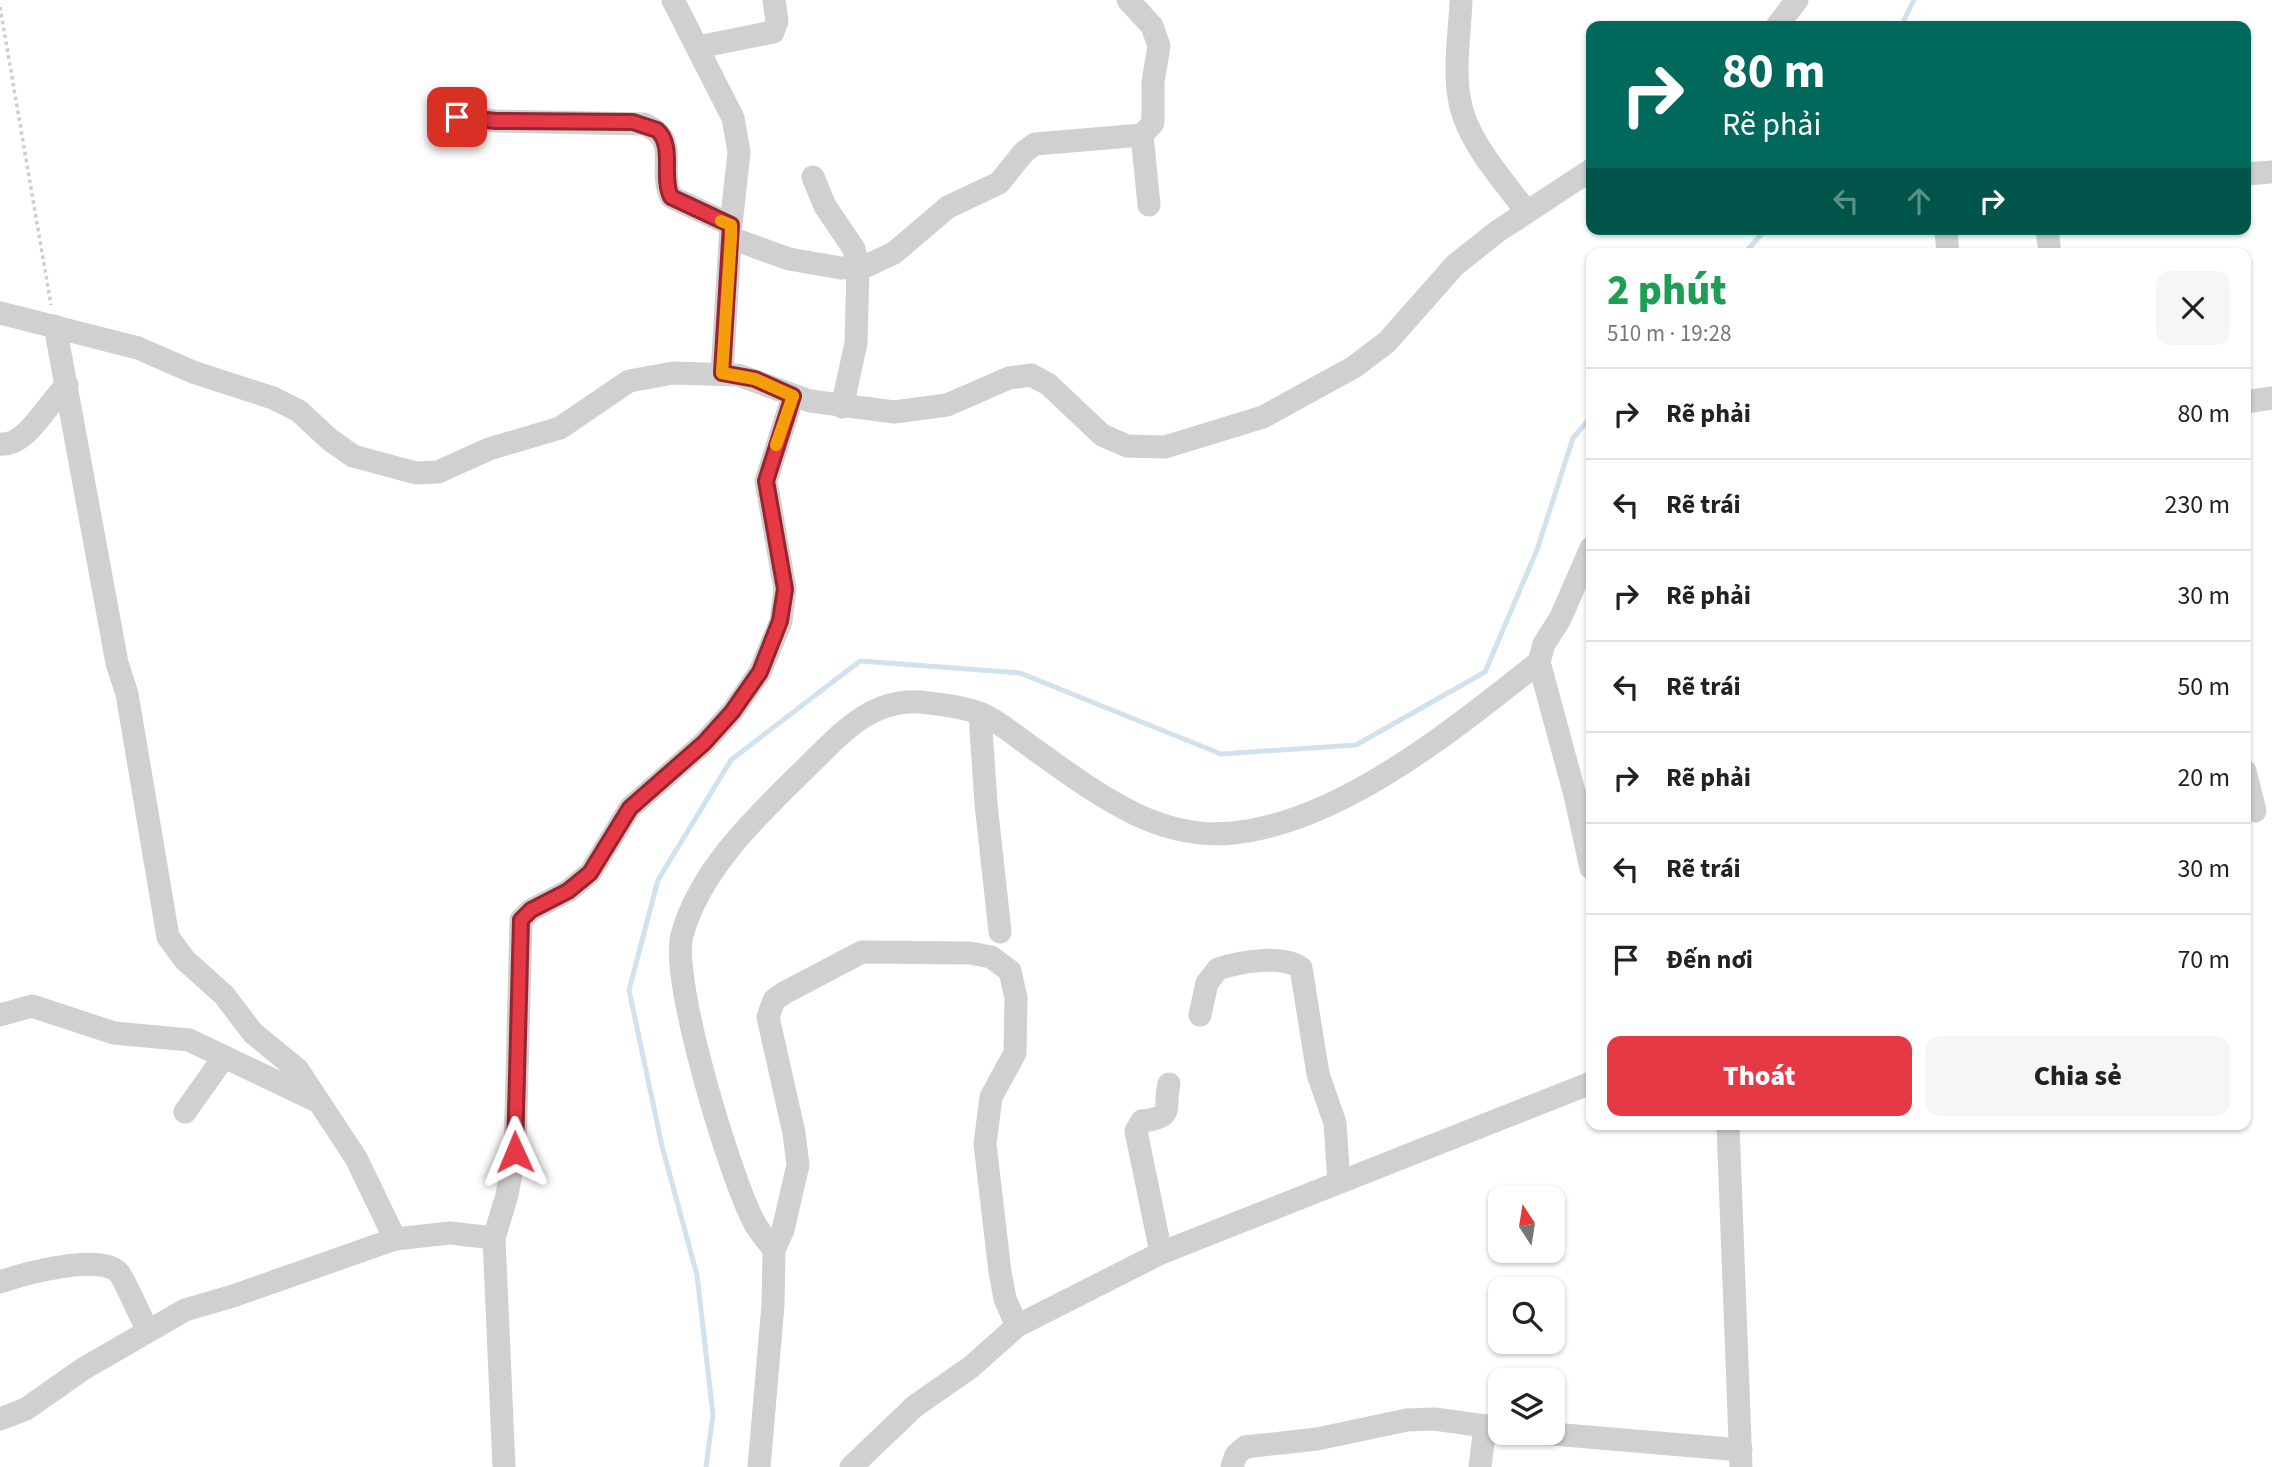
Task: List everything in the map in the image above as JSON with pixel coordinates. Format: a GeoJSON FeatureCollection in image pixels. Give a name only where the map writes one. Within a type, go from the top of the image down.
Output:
{"type":"FeatureCollection","features":[{"type":"Feature","properties":{"kind":"street"},"geometry":{"type":"LineString","coordinates":[[673,0],[698,47],[736,131],[739,164],[731,232],[722,373]]}},
{"type":"Feature","properties":{"kind":"street"},"geometry":{"type":"LineString","coordinates":[[698,47],[773,32],[777,21],[774,0]]}},
{"type":"Feature","properties":{"kind":"street"},"geometry":{"type":"LineString","coordinates":[[457,117],[496,121],[644,124],[657,130],[666,141],[665,179],[671,197],[731,232],[789,259],[858,268],[894,253],[948,207],[999,183],[1024,152],[1035,144],[1142,135],[1153,122],[1153,82],[1159,47],[1152,26],[1128,0]]}},
{"type":"Feature","properties":{"kind":"street"},"geometry":{"type":"LineString","coordinates":[[1461,0],[1458,85],[1463,113],[1479,145],[1527,212]]}},
{"type":"Feature","properties":{"kind":"street"},"geometry":{"type":"LineString","coordinates":[[1781,21],[1797,0]]}},
{"type":"Feature","properties":{"kind":"street"},"geometry":{"type":"LineString","coordinates":[[1142,135],[1149,205]]}},
{"type":"Feature","properties":{"kind":"street"},"geometry":{"type":"LineString","coordinates":[[2251,174],[2272,172]]}},
{"type":"Feature","properties":{"kind":"street"},"geometry":{"type":"LineString","coordinates":[[0,313],[138,348],[193,372],[273,398],[299,411],[329,439],[353,456],[416,473],[438,472],[489,449],[560,428],[621,385],[639,378],[673,373],[722,373],[755,379],[793,396],[842,407],[894,412],[931,408],[1009,378],[1031,375],[1048,384],[1091,427],[1114,441],[1144,449],[1193,441],[1288,406],[1354,367],[1387,342],[1455,265],[1527,212],[1586,173]]}},
{"type":"Feature","properties":{"kind":"street"},"geometry":{"type":"LineString","coordinates":[[813,177],[825,206],[854,249],[858,268],[856,343],[842,407]]}},
{"type":"Feature","properties":{"kind":"street"},"geometry":{"type":"LineString","coordinates":[[55,326],[68,385],[101,584],[117,663],[127,694],[168,937],[177,951],[224,995],[253,1034],[298,1070],[356,1158],[395,1239]]}},
{"type":"Feature","properties":{"kind":"street"},"geometry":{"type":"LineString","coordinates":[[0,444],[15,443],[22,439],[43,410],[68,385]]}},
{"type":"Feature","properties":{"kind":"street"},"geometry":{"type":"LineString","coordinates":[[504,1467],[494,1238],[507,1195],[515,1152],[521,920],[531,910],[568,891],[590,873],[630,808],[704,743],[732,712],[760,672],[780,621],[785,589],[766,481],[793,396]]}},
{"type":"Feature","properties":{"kind":"street"},"geometry":{"type":"LineString","coordinates":[[2251,401],[2272,398]]}},
{"type":"Feature","properties":{"kind":"street"},"geometry":{"type":"LineString","coordinates":[[1586,559],[1560,619],[1544,644],[1539,662],[1586,845]]}},
{"type":"Feature","properties":{"kind":"street"},"geometry":{"type":"LineString","coordinates":[[774,1250],[754,1223],[705,1076],[685,996],[679,951],[688,917],[703,889],[734,844],[795,779],[868,713],[896,702],[915,702],[980,714],[1102,796],[1136,815],[1187,833],[1235,833],[1283,823],[1342,798],[1448,733],[1539,662]]}},
{"type":"Feature","properties":{"kind":"street"},"geometry":{"type":"LineString","coordinates":[[980,714],[1000,932]]}},
{"type":"Feature","properties":{"kind":"street"},"geometry":{"type":"LineString","coordinates":[[2251,790],[2257,810]]}},
{"type":"Feature","properties":{"kind":"street"},"geometry":{"type":"LineString","coordinates":[[759,1467],[773,1305],[774,1250],[783,1230],[798,1165],[794,1133],[768,1017],[774,1000],[824,969],[862,952],[940,951],[991,957],[1010,971],[1017,998],[1015,1053],[991,1097],[985,1144],[1000,1272],[1005,1299],[1017,1326]]}},
{"type":"Feature","properties":{"kind":"street"},"geometry":{"type":"LineString","coordinates":[[1200,1015],[1208,983],[1218,969],[1281,961],[1294,963],[1301,968],[1318,1074],[1333,1113],[1339,1182]]}},
{"type":"Feature","properties":{"kind":"street"},"geometry":{"type":"LineString","coordinates":[[0,1015],[32,1006],[45,1008],[114,1033],[189,1040],[317,1101]]}},
{"type":"Feature","properties":{"kind":"street"},"geometry":{"type":"LineString","coordinates":[[185,1112],[224,1057]]}},
{"type":"Feature","properties":{"kind":"street"},"geometry":{"type":"LineString","coordinates":[[1161,1253],[1136,1131],[1142,1121],[1163,1118],[1166,1114],[1169,1084]]}},
{"type":"Feature","properties":{"kind":"street"},"geometry":{"type":"LineString","coordinates":[[851,1467],[915,1406],[971,1367],[1017,1326],[1161,1253],[1586,1085]]}},
{"type":"Feature","properties":{"kind":"street"},"geometry":{"type":"LineString","coordinates":[[1565,1436],[1741,1458],[1728,1130]]}},
{"type":"Feature","properties":{"kind":"street"},"geometry":{"type":"LineString","coordinates":[[0,1419],[26,1409],[185,1310],[233,1296],[395,1239],[450,1233],[494,1238]]}},
{"type":"Feature","properties":{"kind":"street"},"geometry":{"type":"LineString","coordinates":[[0,1282],[40,1269],[110,1266],[122,1275],[130,1298],[148,1331]]}},
{"type":"Feature","properties":{"kind":"street"},"geometry":{"type":"LineString","coordinates":[[1232,1467],[1236,1455],[1245,1447],[1317,1439],[1407,1419],[1488,1427]]}},
{"type":"Feature","properties":{"kind":"street"},"geometry":{"type":"LineString","coordinates":[[1480,1467],[1488,1440]]}},
{"type":"Feature","properties":{"kind":"path"},"geometry":{"type":"LineString","coordinates":[[0,7],[55,326]]}},
{"type":"Feature","properties":{"kind":"waterway"},"geometry":{"type":"LineString","coordinates":[[1904,21],[1914,0]]}},
{"type":"Feature","properties":{"kind":"waterway"},"geometry":{"type":"LineString","coordinates":[[1749,248],[1761,235]]}},
{"type":"Feature","properties":{"kind":"waterway"},"geometry":{"type":"LineString","coordinates":[[706,1467],[713,1415],[697,1275],[662,1146],[629,990],[658,880],[731,760],[860,661],[1020,673],[1221,754],[1356,745],[1485,672],[1537,550],[1573,438],[1586,423]]}},
{"type":"Feature","properties":{"kind":"slow traffic"},"geometry":{"type":"LineString","coordinates":[[721,221],[731,225],[722,373],[755,379],[793,396],[776,445]]}},
{"type":"Feature","properties":{"kind":"route"},"geometry":{"type":"LineString","coordinates":[[457,117],[496,121],[633,122],[657,130],[666,141],[665,179],[671,197],[676,202],[731,225],[722,373],[755,379],[793,396],[766,481],[785,589],[780,621],[760,672],[732,712],[704,743],[630,808],[590,873],[568,891],[524,914],[521,920],[515,1152]]}}]}
